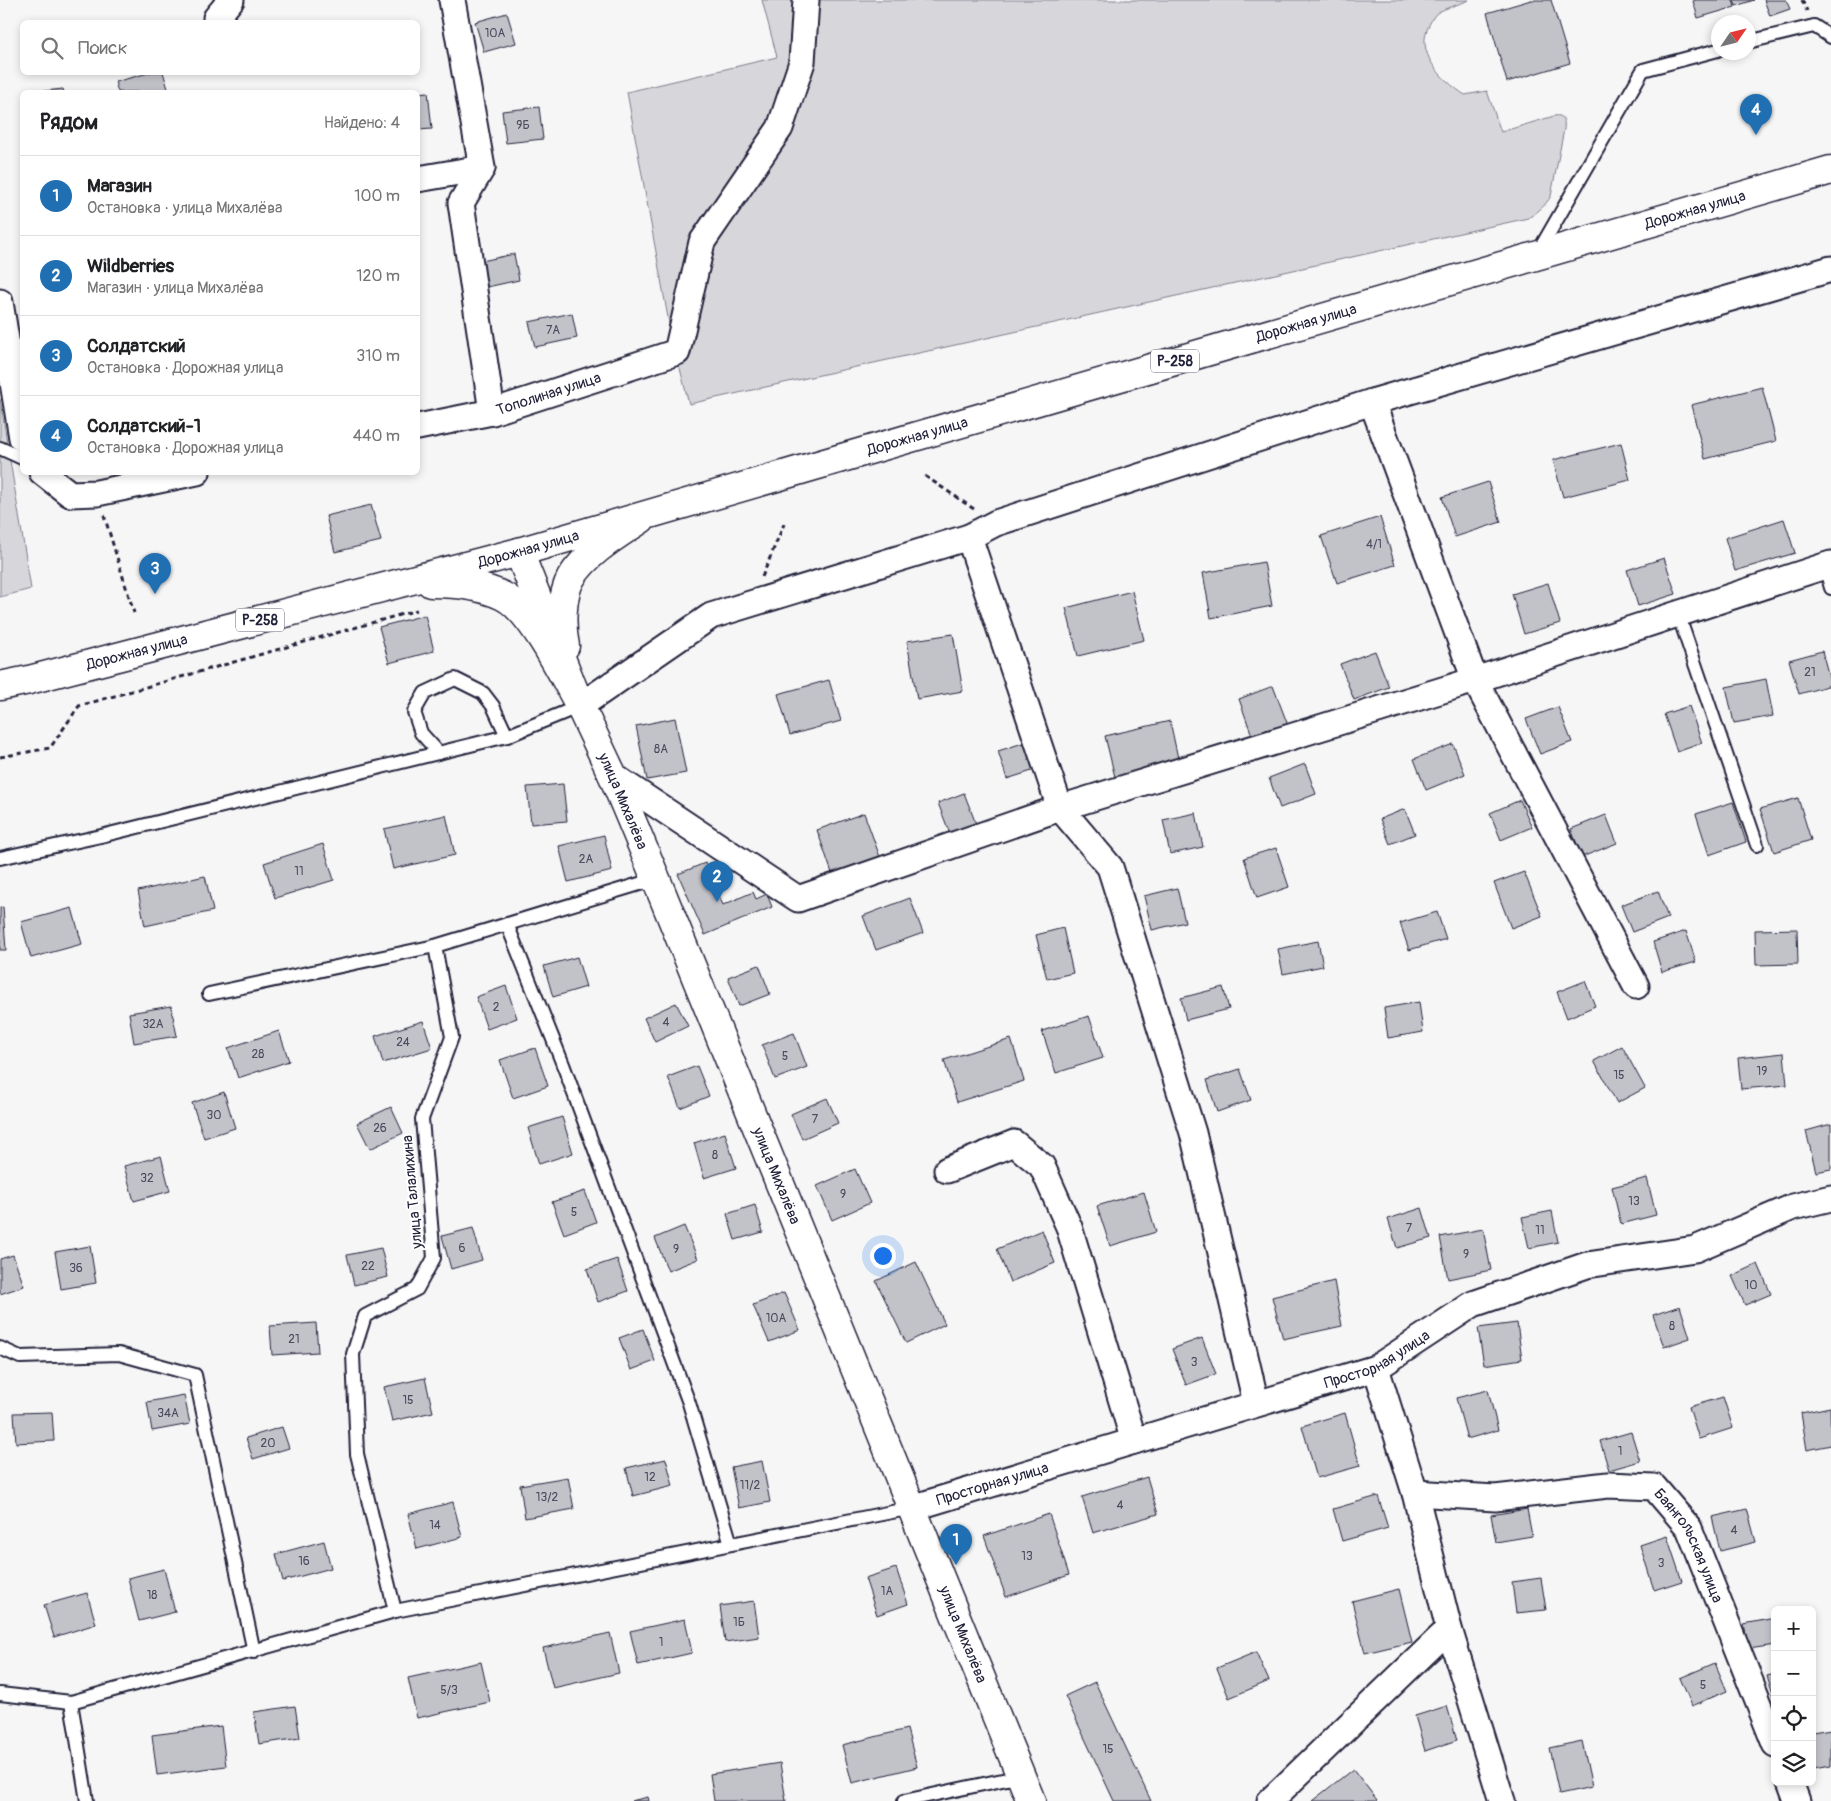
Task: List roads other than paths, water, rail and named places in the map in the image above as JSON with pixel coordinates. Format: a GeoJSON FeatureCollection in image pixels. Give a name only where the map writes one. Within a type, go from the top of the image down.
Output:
{"type":"FeatureCollection","features":[{"type":"Feature","properties":{"kind":"main road","name":"Дорожная улица"},"geometry":{"type":"LineString","coordinates":[[0,686],[519,552],[1831,170]]}},
{"type":"Feature","properties":{"kind":"main road"},"geometry":{"type":"LineString","coordinates":[[580,706],[564,640],[562,608],[571,579],[591,555],[617,534],[646,516]]}},
{"type":"Feature","properties":{"kind":"main road","name":"улица Михалёва"},"geometry":{"type":"LineString","coordinates":[[519,552],[580,706],[613,776],[656,879],[1026,1789]]}},
{"type":"Feature","properties":{"kind":"main road"},"geometry":{"type":"LineString","coordinates":[[399,584],[445,583],[478,587],[504,596],[527,617],[580,706]]}},
{"type":"Feature","properties":{"kind":"street"},"geometry":{"type":"LineString","coordinates":[[452,0],[482,168],[461,203],[492,412]]}},
{"type":"Feature","properties":{"kind":"street","name":"Тополиная улица"},"geometry":{"type":"LineString","coordinates":[[420,427],[492,412],[677,352],[702,242],[780,128],[802,62],[806,0]]}},
{"type":"Feature","properties":{"kind":"street"},"geometry":{"type":"LineString","coordinates":[[420,179],[482,168]]}},
{"type":"Feature","properties":{"kind":"street"},"geometry":{"type":"LineString","coordinates":[[580,706],[711,616],[969,537],[996,523],[1372,402],[1831,269]]}},
{"type":"Feature","properties":{"kind":"street"},"geometry":{"type":"LineString","coordinates":[[0,302],[20,426]]}},
{"type":"Feature","properties":{"kind":"street"},"geometry":{"type":"LineString","coordinates":[[1372,402],[1475,680],[1636,986]]}},
{"type":"Feature","properties":{"kind":"street"},"geometry":{"type":"LineString","coordinates":[[46,475],[70,494],[97,493],[183,475]]}},
{"type":"Feature","properties":{"kind":"street"},"geometry":{"type":"LineString","coordinates":[[969,537],[1060,808],[1110,867],[1193,1133],[1256,1403]]}},
{"type":"Feature","properties":{"kind":"street"},"geometry":{"type":"LineString","coordinates":[[613,776],[798,899],[1060,808],[1475,680],[1678,614],[1829,572]]}},
{"type":"Feature","properties":{"kind":"street"},"geometry":{"type":"LineString","coordinates":[[947,1170],[1014,1143],[1042,1166],[1069,1227],[1134,1441]]}},
{"type":"Feature","properties":{"kind":"street","name":"Просторная улица"},"geometry":{"type":"LineString","coordinates":[[912,1508],[1376,1368],[1473,1304],[1587,1265],[1695,1249],[1793,1207],[1831,1198]]}},
{"type":"Feature","properties":{"kind":"street"},"geometry":{"type":"LineString","coordinates":[[1376,1368],[1416,1493],[1449,1629],[1502,1801]]}},
{"type":"Feature","properties":{"kind":"street","name":"Баянгольская улица"},"geometry":{"type":"LineString","coordinates":[[1416,1493],[1495,1498],[1608,1485],[1654,1487],[1689,1528],[1774,1741]]}},
{"type":"Feature","properties":{"kind":"street"},"geometry":{"type":"LineString","coordinates":[[1270,1801],[1449,1629]]}},
{"type":"Feature","properties":{"kind":"street"},"geometry":{"type":"LineString","coordinates":[[1791,1786],[1797,1801]]}},
{"type":"Feature","properties":{"kind":"lane"},"geometry":{"type":"LineString","coordinates":[[1756,40],[1814,26],[1831,37]]}},
{"type":"Feature","properties":{"kind":"lane"},"geometry":{"type":"LineString","coordinates":[[1536,256],[1643,70],[1711,52]]}},
{"type":"Feature","properties":{"kind":"lane"},"geometry":{"type":"LineString","coordinates":[[0,448],[20,457]]}},
{"type":"Feature","properties":{"kind":"lane"},"geometry":{"type":"LineString","coordinates":[[1678,614],[1757,845]]}},
{"type":"Feature","properties":{"kind":"lane"},"geometry":{"type":"LineString","coordinates":[[439,753],[421,733],[414,712],[425,693],[455,679],[484,693],[493,706],[507,736]]}},
{"type":"Feature","properties":{"kind":"lane"},"geometry":{"type":"LineString","coordinates":[[0,858],[101,836],[507,736],[580,706]]}},
{"type":"Feature","properties":{"kind":"lane"},"geometry":{"type":"LineString","coordinates":[[209,994],[435,946],[656,879]]}},
{"type":"Feature","properties":{"kind":"lane"},"geometry":{"type":"LineString","coordinates":[[507,924],[564,1067],[689,1403],[731,1544]]}},
{"type":"Feature","properties":{"kind":"lane","name":"улица Талалихина"},"geometry":{"type":"LineString","coordinates":[[395,1611],[357,1454],[353,1354],[365,1316],[417,1289],[434,1258],[422,1119],[452,1037],[435,946]]}},
{"type":"Feature","properties":{"kind":"lane"},"geometry":{"type":"LineString","coordinates":[[0,1348],[20,1357],[119,1354],[195,1375],[254,1652]]}},
{"type":"Feature","properties":{"kind":"lane"},"geometry":{"type":"LineString","coordinates":[[0,1694],[71,1702],[395,1611],[912,1508]]}},
{"type":"Feature","properties":{"kind":"lane"},"geometry":{"type":"LineString","coordinates":[[71,1702],[87,1801]]}},
{"type":"Feature","properties":{"kind":"lane"},"geometry":{"type":"LineString","coordinates":[[904,1801],[1026,1789]]}},
{"type":"Feature","properties":{"kind":"place","name":"Солдатский-1"},"geometry":{"type":"Point","coordinates":[1756,135]}},
{"type":"Feature","properties":{"kind":"place","name":"Солдатский"},"geometry":{"type":"Point","coordinates":[155,594]}},
{"type":"Feature","properties":{"kind":"place","name":"Wildberries"},"geometry":{"type":"Point","coordinates":[717,902]}},
{"type":"Feature","properties":{"kind":"place","name":"Магазин"},"geometry":{"type":"Point","coordinates":[956,1565]}}]}
